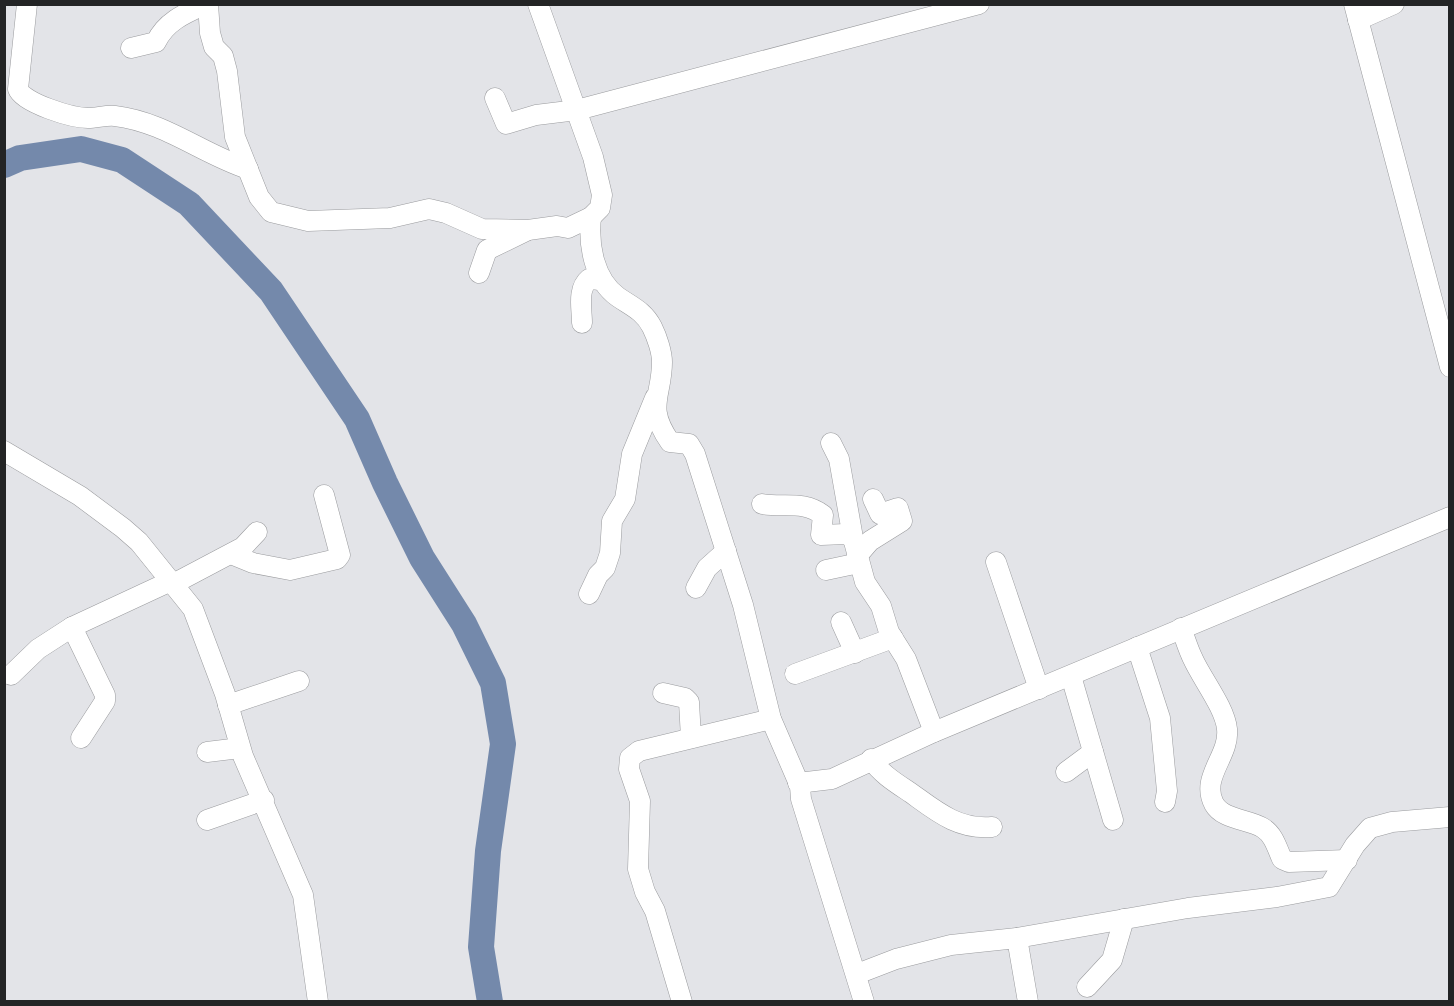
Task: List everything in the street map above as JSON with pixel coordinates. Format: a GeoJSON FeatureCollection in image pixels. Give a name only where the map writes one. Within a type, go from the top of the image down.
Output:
{"type":"FeatureCollection","features":[{"type":"Feature","properties":{"kind":"street"},"geometry":{"type":"LineString","coordinates":[[27,4],[18,89],[24,99],[69,115],[86,118],[115,116],[155,125],[187,139],[209,154],[248,169]]}},
{"type":"Feature","properties":{"kind":"street"},"geometry":{"type":"LineString","coordinates":[[131,48],[156,42],[160,33],[175,20],[207,4],[214,47],[223,56],[227,71],[235,137],[259,197],[271,212],[296,220],[390,218],[429,209],[446,213],[482,229],[528,230],[556,226],[568,228],[591,217],[600,208],[602,195],[576,110],[538,4]]}},
{"type":"Feature","properties":{"kind":"street"},"geometry":{"type":"LineString","coordinates":[[495,98],[506,124],[536,115],[576,110],[979,4]]}},
{"type":"Feature","properties":{"kind":"street"},"geometry":{"type":"LineString","coordinates":[[1394,4],[1356,12],[1449,367]]}},
{"type":"Feature","properties":{"kind":"street"},"geometry":{"type":"LineString","coordinates":[[589,594],[598,575],[606,568],[612,521],[625,499],[632,454],[655,398],[662,361],[651,325],[636,307],[618,297],[601,280],[594,260],[591,217]]}},
{"type":"Feature","properties":{"kind":"street"},"geometry":{"type":"LineString","coordinates":[[479,273],[487,250],[528,230]]}},
{"type":"Feature","properties":{"kind":"street"},"geometry":{"type":"LineString","coordinates":[[582,323],[584,283],[589,279],[601,280]]}},
{"type":"Feature","properties":{"kind":"street"},"geometry":{"type":"LineString","coordinates":[[655,398],[661,425],[670,442],[689,444],[695,454],[743,605],[771,719],[798,783],[864,1002]]}},
{"type":"Feature","properties":{"kind":"street"},"geometry":{"type":"LineString","coordinates":[[831,443],[839,459],[846,486],[856,552],[865,582],[881,606],[893,638],[906,659],[934,732]]}},
{"type":"Feature","properties":{"kind":"street"},"geometry":{"type":"LineString","coordinates":[[4,451],[102,511],[139,542],[196,616],[228,705],[240,748],[303,895],[318,1002]]}},
{"type":"Feature","properties":{"kind":"street"},"geometry":{"type":"LineString","coordinates":[[231,554],[253,563],[282,570],[337,558],[339,555],[324,495]]}},
{"type":"Feature","properties":{"kind":"street"},"geometry":{"type":"LineString","coordinates":[[826,570],[901,525],[903,521],[898,508],[880,514],[873,499]]}},
{"type":"Feature","properties":{"kind":"street"},"geometry":{"type":"LineString","coordinates":[[762,504],[775,507],[792,504],[806,507],[823,515],[821,535],[846,534],[856,552]]}},
{"type":"Feature","properties":{"kind":"street"},"geometry":{"type":"LineString","coordinates":[[798,783],[832,779],[871,759],[934,732],[1449,517]]}},
{"type":"Feature","properties":{"kind":"street"},"geometry":{"type":"LineString","coordinates":[[11,675],[38,649],[72,627],[231,554],[243,547],[257,531]]}},
{"type":"Feature","properties":{"kind":"street"},"geometry":{"type":"LineString","coordinates":[[696,588],[707,568],[726,551]]}},
{"type":"Feature","properties":{"kind":"street"},"geometry":{"type":"LineString","coordinates":[[996,562],[1039,689]]}},
{"type":"Feature","properties":{"kind":"street"},"geometry":{"type":"LineString","coordinates":[[841,622],[855,653]]}},
{"type":"Feature","properties":{"kind":"street"},"geometry":{"type":"LineString","coordinates":[[72,627],[105,695],[105,701],[81,738]]}},
{"type":"Feature","properties":{"kind":"street"},"geometry":{"type":"LineString","coordinates":[[1181,628],[1193,659],[1227,730],[1225,751],[1212,775],[1215,805],[1221,812],[1265,829],[1274,840],[1282,859],[1289,862],[1347,860]]}},
{"type":"Feature","properties":{"kind":"street"},"geometry":{"type":"LineString","coordinates":[[795,675],[893,638]]}},
{"type":"Feature","properties":{"kind":"street"},"geometry":{"type":"LineString","coordinates":[[1137,647],[1160,718],[1167,791],[1165,802]]}},
{"type":"Feature","properties":{"kind":"street"},"geometry":{"type":"LineString","coordinates":[[1071,676],[1113,820]]}},
{"type":"Feature","properties":{"kind":"street"},"geometry":{"type":"LineString","coordinates":[[228,705],[298,681]]}},
{"type":"Feature","properties":{"kind":"street"},"geometry":{"type":"LineString","coordinates":[[663,693],[685,698],[689,702],[691,738]]}},
{"type":"Feature","properties":{"kind":"street"},"geometry":{"type":"LineString","coordinates":[[682,1002],[660,926],[638,869],[640,801],[629,769],[630,758],[639,751],[771,719]]}},
{"type":"Feature","properties":{"kind":"street"},"geometry":{"type":"LineString","coordinates":[[207,752],[240,748]]}},
{"type":"Feature","properties":{"kind":"street"},"geometry":{"type":"LineString","coordinates":[[1066,772],[1093,752]]}},
{"type":"Feature","properties":{"kind":"street"},"geometry":{"type":"LineString","coordinates":[[871,759],[884,774],[944,817],[971,827],[992,827]]}},
{"type":"Feature","properties":{"kind":"street"},"geometry":{"type":"LineString","coordinates":[[207,820],[264,800]]}},
{"type":"Feature","properties":{"kind":"street"},"geometry":{"type":"LineString","coordinates":[[857,974],[896,959],[943,947],[985,940],[1017,938],[1188,908],[1277,897],[1329,887],[1355,845],[1370,828],[1392,822],[1449,817]]}},
{"type":"Feature","properties":{"kind":"street"},"geometry":{"type":"LineString","coordinates":[[1087,987],[1112,960],[1124,919]]}},
{"type":"Feature","properties":{"kind":"street"},"geometry":{"type":"LineString","coordinates":[[1017,938],[1028,1002]]}},
{"type":"Feature","properties":{"kind":"waterway"},"geometry":{"type":"LineString","coordinates":[[4,165],[20,158],[81,149],[122,160],[189,204],[271,291],[357,419],[422,558],[464,624],[493,683],[503,744],[488,851],[481,947],[490,1002]]}}]}
